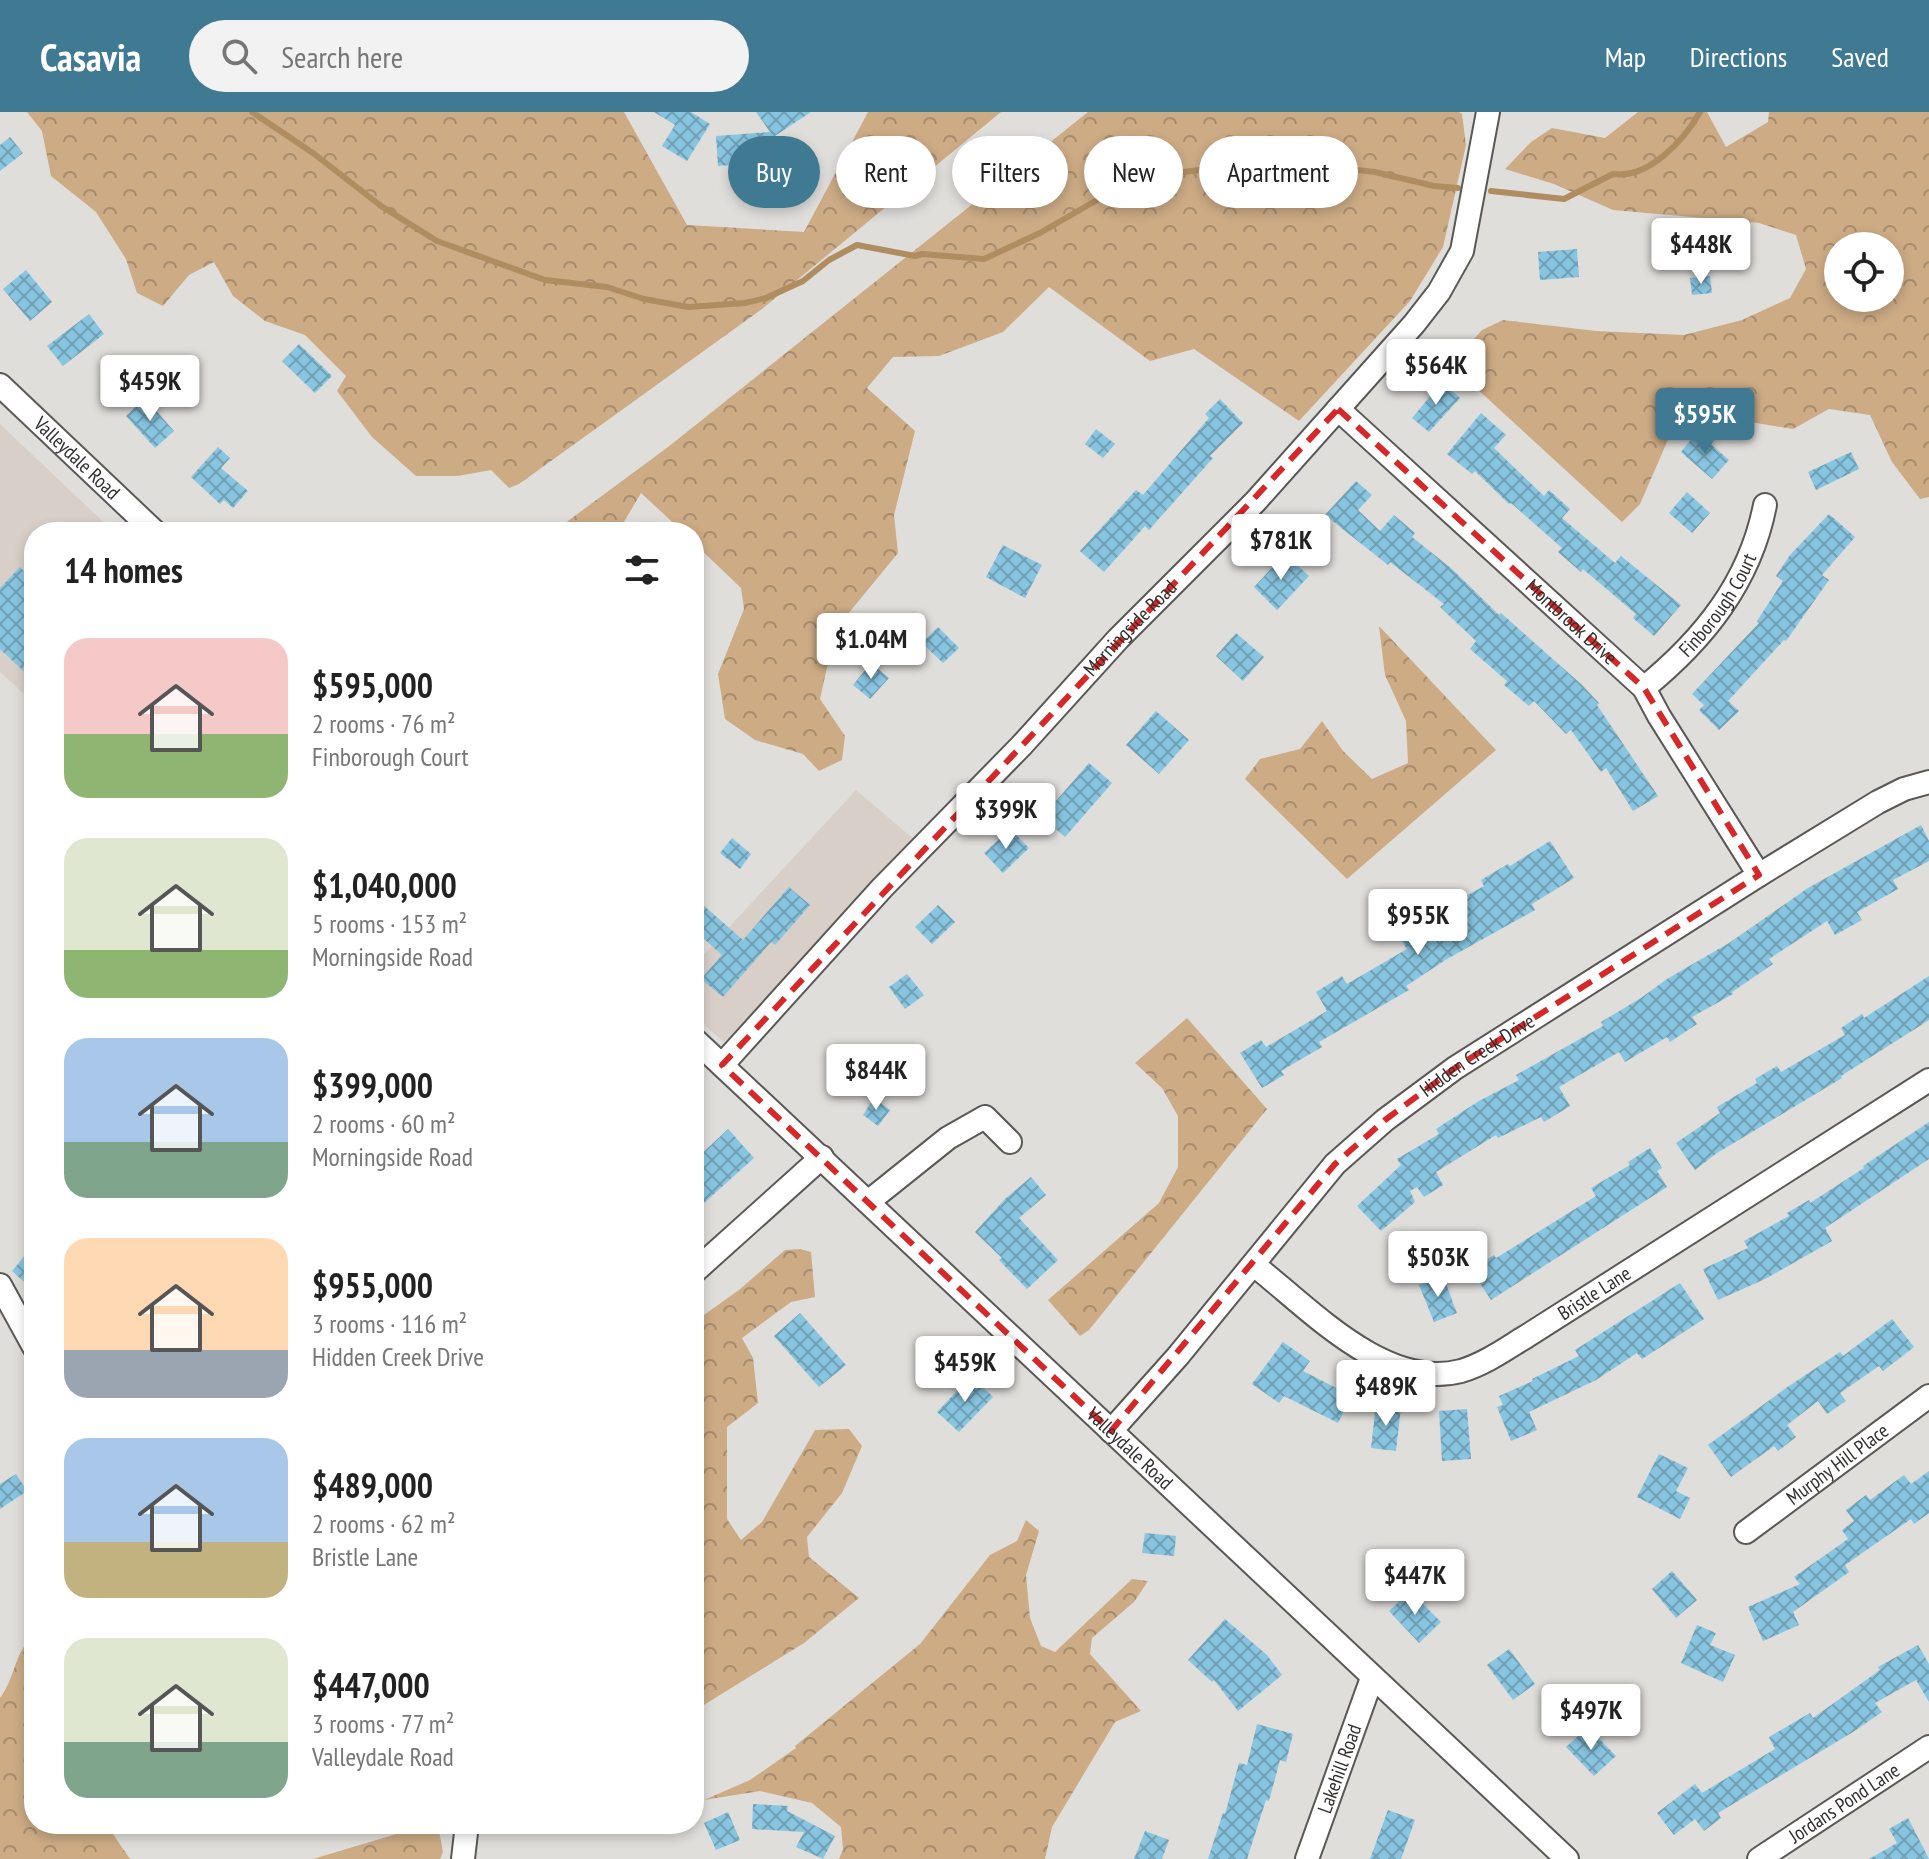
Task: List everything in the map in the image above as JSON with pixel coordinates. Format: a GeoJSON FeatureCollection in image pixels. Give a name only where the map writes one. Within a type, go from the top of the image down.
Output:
{"type":"FeatureCollection","features":[{"type":"Feature","properties":{"kind":"street","name":"Morningside Road"},"geometry":{"type":"LineString","coordinates":[[722,1065],[882,888],[1021,746],[1118,639],[1255,502],[1414,324],[1458,262],[1488,112]]}},
{"type":"Feature","properties":{"kind":"street","name":"Valleydale Road"},"geometry":{"type":"LineString","coordinates":[[0,385],[144,522]]}},
{"type":"Feature","properties":{"kind":"street","name":"Montbrook Drive"},"geometry":{"type":"LineString","coordinates":[[1338,409],[1644,688],[1759,875]]}},
{"type":"Feature","properties":{"kind":"street","name":"Finborough Court"},"geometry":{"type":"LineString","coordinates":[[1644,688],[1678,661],[1719,612],[1750,561],[1765,505]]}},
{"type":"Feature","properties":{"kind":"street","name":"Hidden Creek Drive"},"geometry":{"type":"LineString","coordinates":[[1111,1431],[1254,1265],[1335,1164],[1385,1120],[1455,1068],[1759,875],[1878,802],[1904,789],[1929,782]]}},
{"type":"Feature","properties":{"kind":"street","name":"Valleydale Road"},"geometry":{"type":"LineString","coordinates":[[704,1048],[1567,1859]]}},
{"type":"Feature","properties":{"kind":"street","name":"Bristle Lane"},"geometry":{"type":"LineString","coordinates":[[1254,1265],[1359,1349],[1393,1365],[1426,1374],[1461,1371],[1491,1358],[1527,1336],[1929,1080]]}},
{"type":"Feature","properties":{"kind":"street"},"geometry":{"type":"LineString","coordinates":[[868,1202],[948,1138],[985,1117],[1010,1142]]}},
{"type":"Feature","properties":{"kind":"street"},"geometry":{"type":"LineString","coordinates":[[704,1263],[822,1157]]}},
{"type":"Feature","properties":{"kind":"street"},"geometry":{"type":"LineString","coordinates":[[0,1285],[24,1329]]}},
{"type":"Feature","properties":{"kind":"street","name":"Murphy Hill Place"},"geometry":{"type":"LineString","coordinates":[[1746,1532],[1929,1396]]}},
{"type":"Feature","properties":{"kind":"street","name":"Lakehill Road"},"geometry":{"type":"LineString","coordinates":[[1307,1859],[1372,1678]]}},
{"type":"Feature","properties":{"kind":"street","name":"Jordans Pond Lane"},"geometry":{"type":"LineString","coordinates":[[1759,1859],[1929,1747]]}},
{"type":"Feature","properties":{"kind":"street"},"geometry":{"type":"LineString","coordinates":[[463,1859],[466,1834]]}},
{"type":"Feature","properties":{"kind":"highlighted area"},"geometry":{"type":"Polygon","coordinates":[[[1338,409],[1644,688],[1759,875],[1455,1068],[1385,1120],[1335,1164],[1111,1431],[722,1065],[1338,409]]]}},
{"type":"Feature","properties":{"kind":"shaded area"},"geometry":{"type":"Polygon","coordinates":[[[0,424],[103,522],[24,522],[24,694],[0,672],[0,424]]]}},
{"type":"Feature","properties":{"kind":"shaded area"},"geometry":{"type":"Polygon","coordinates":[[[856,790],[916,841],[724,1042],[704,1025],[704,954],[856,790]]]}},
{"type":"Feature","properties":{"kind":"green space"},"geometry":{"type":"Polygon","coordinates":[[[27,112],[624,112],[687,225],[804,232],[817,208],[820,208],[820,202],[836,172],[836,208],[885,208],[762,309],[519,484],[509,488],[491,470],[458,476],[416,476],[372,437],[337,391],[346,376],[305,335],[265,321],[233,296],[214,262],[189,275],[163,306],[137,293],[126,259],[96,212],[51,176],[42,131],[27,112]]]}},
{"type":"Feature","properties":{"kind":"green space"},"geometry":{"type":"Polygon","coordinates":[[[868,112],[1001,112],[972,136],[952,136],[952,152],[936,166],[936,136],[855,136],[868,112]]]}},
{"type":"Feature","properties":{"kind":"green space"},"geometry":{"type":"Polygon","coordinates":[[[1088,112],[1462,114],[1466,145],[1443,247],[1410,301],[1299,421],[1194,349],[1150,361],[1049,287],[1003,332],[939,356],[893,357],[867,388],[915,431],[894,515],[898,553],[843,620],[820,699],[845,736],[842,760],[819,771],[803,754],[755,740],[725,719],[718,674],[744,609],[741,588],[704,553],[704,522],[672,522],[641,493],[624,522],[567,522],[668,447],[968,208],[1068,208],[1068,136],[1058,136],[1088,112]]]}},
{"type":"Feature","properties":{"kind":"green space"},"geometry":{"type":"Polygon","coordinates":[[[1638,112],[1707,112],[1726,147],[1768,122],[1769,112],[1929,112],[1929,497],[1920,499],[1892,462],[1870,415],[1829,409],[1793,429],[1744,421],[1722,401],[1674,426],[1640,504],[1622,522],[1451,365],[1482,330],[1503,320],[1596,331],[1684,335],[1742,320],[1790,298],[1806,269],[1796,235],[1759,223],[1613,210],[1554,184],[1505,169],[1531,142],[1552,128],[1605,138],[1638,112]]]}},
{"type":"Feature","properties":{"kind":"green space"},"geometry":{"type":"Polygon","coordinates":[[[1379,626],[1496,750],[1347,879],[1245,779],[1260,759],[1300,749],[1322,721],[1343,751],[1372,779],[1408,763],[1406,721],[1385,675],[1379,626]]]}},
{"type":"Feature","properties":{"kind":"green space"},"geometry":{"type":"Polygon","coordinates":[[[1187,1018],[1267,1109],[1089,1330],[1080,1336],[1048,1300],[1159,1203],[1178,1167],[1178,1116],[1162,1088],[1135,1063],[1187,1018]]]}},
{"type":"Feature","properties":{"kind":"green space"},"geometry":{"type":"Polygon","coordinates":[[[785,1250],[811,1252],[815,1297],[791,1302],[742,1338],[753,1358],[758,1403],[727,1427],[727,1519],[741,1540],[762,1522],[815,1430],[849,1429],[862,1446],[842,1493],[807,1537],[809,1557],[859,1598],[804,1643],[704,1705],[704,1315],[739,1290],[785,1250]]]}},
{"type":"Feature","properties":{"kind":"green space"},"geometry":{"type":"Polygon","coordinates":[[[1026,1520],[1039,1531],[1026,1575],[1030,1618],[1041,1646],[1055,1652],[1132,1579],[1148,1581],[1134,1602],[1092,1638],[1090,1654],[1141,1711],[1115,1722],[1052,1827],[1045,1859],[839,1859],[843,1849],[841,1827],[812,1803],[760,1791],[704,1800],[750,1780],[796,1748],[920,1644],[990,1555],[1017,1541],[1026,1520]]]}},
{"type":"Feature","properties":{"kind":"green space"},"geometry":{"type":"Polygon","coordinates":[[[24,1646],[24,1834],[113,1834],[130,1859],[0,1859],[0,1698],[24,1646]]]}},
{"type":"Feature","properties":{"kind":"green space"},"geometry":{"type":"Polygon","coordinates":[[[396,1834],[440,1834],[443,1852],[440,1859],[313,1859],[396,1834]]]}},
{"type":"Feature","properties":{"kind":"building"},"geometry":{"type":"Polygon","coordinates":[[[654,112],[691,112],[710,124],[687,161],[662,146],[675,125],[654,112]]]}},
{"type":"Feature","properties":{"kind":"building"},"geometry":{"type":"Polygon","coordinates":[[[756,112],[811,112],[775,136],[728,136],[728,165],[718,166],[716,136],[770,132],[756,112]]]}},
{"type":"Feature","properties":{"kind":"building"},"geometry":{"type":"Polygon","coordinates":[[[10,137],[23,153],[0,171],[0,145],[10,137]]]}},
{"type":"Feature","properties":{"kind":"building"},"geometry":{"type":"Polygon","coordinates":[[[1577,249],[1579,277],[1540,280],[1538,252],[1577,249]]]}},
{"type":"Feature","properties":{"kind":"building"},"geometry":{"type":"Polygon","coordinates":[[[26,270],[52,302],[30,321],[3,289],[26,270]]]}},
{"type":"Feature","properties":{"kind":"building"},"geometry":{"type":"Polygon","coordinates":[[[1710,276],[1712,293],[1692,295],[1690,278],[1710,276]]]}},
{"type":"Feature","properties":{"kind":"building"},"geometry":{"type":"Polygon","coordinates":[[[89,314],[104,334],[63,366],[47,346],[89,314]]]}},
{"type":"Feature","properties":{"kind":"building"},"geometry":{"type":"Polygon","coordinates":[[[299,344],[332,376],[315,393],[282,361],[299,344]]]}},
{"type":"Feature","properties":{"kind":"building"},"geometry":{"type":"Polygon","coordinates":[[[1442,382],[1460,398],[1429,432],[1412,418],[1442,382]]]}},
{"type":"Feature","properties":{"kind":"building"},"geometry":{"type":"Polygon","coordinates":[[[145,398],[174,431],[155,448],[126,416],[145,398]]]}},
{"type":"Feature","properties":{"kind":"building"},"geometry":{"type":"Polygon","coordinates":[[[1220,399],[1243,423],[1210,456],[1213,458],[1149,530],[1145,526],[1104,572],[1080,551],[1136,490],[1143,495],[1209,418],[1205,414],[1220,399]]]}},
{"type":"Feature","properties":{"kind":"building"},"geometry":{"type":"Polygon","coordinates":[[[1481,413],[1506,435],[1494,448],[1544,496],[1549,490],[1570,509],[1562,518],[1615,563],[1621,556],[1681,605],[1654,636],[1633,618],[1636,614],[1558,552],[1562,548],[1475,471],[1472,474],[1447,454],[1481,413]]]}},
{"type":"Feature","properties":{"kind":"building"},"geometry":{"type":"Polygon","coordinates":[[[1096,429],[1115,444],[1103,458],[1085,444],[1096,429]]]}},
{"type":"Feature","properties":{"kind":"building"},"geometry":{"type":"Polygon","coordinates":[[[1697,432],[1729,460],[1712,479],[1681,452],[1697,432]]]}},
{"type":"Feature","properties":{"kind":"building"},"geometry":{"type":"Polygon","coordinates":[[[218,447],[230,458],[221,468],[248,491],[233,508],[224,500],[220,504],[191,477],[218,447]]]}},
{"type":"Feature","properties":{"kind":"building"},"geometry":{"type":"Polygon","coordinates":[[[1851,452],[1859,469],[1816,490],[1808,472],[1851,452]]]}},
{"type":"Feature","properties":{"kind":"building"},"geometry":{"type":"Polygon","coordinates":[[[1356,481],[1372,495],[1358,510],[1380,531],[1394,515],[1415,533],[1412,537],[1581,684],[1599,703],[1597,705],[1658,796],[1633,811],[1606,768],[1601,772],[1571,730],[1566,734],[1534,701],[1529,706],[1504,685],[1507,681],[1470,649],[1476,641],[1440,607],[1444,604],[1325,515],[1356,481]]]}},
{"type":"Feature","properties":{"kind":"building"},"geometry":{"type":"Polygon","coordinates":[[[1687,492],[1710,513],[1692,533],[1669,513],[1687,492]]]}},
{"type":"Feature","properties":{"kind":"building"},"geometry":{"type":"Polygon","coordinates":[[[1829,514],[1855,537],[1822,575],[1829,580],[1786,641],[1728,701],[1739,711],[1719,730],[1699,710],[1704,705],[1692,694],[1759,623],[1757,621],[1783,581],[1776,576],[1790,555],[1829,514]]]}},
{"type":"Feature","properties":{"kind":"building"},"geometry":{"type":"Polygon","coordinates":[[[1003,545],[1042,565],[1025,598],[986,577],[1003,545]]]}},
{"type":"Feature","properties":{"kind":"building"},"geometry":{"type":"Polygon","coordinates":[[[1285,554],[1309,576],[1277,610],[1254,587],[1285,554]]]}},
{"type":"Feature","properties":{"kind":"building"},"geometry":{"type":"Polygon","coordinates":[[[20,567],[24,571],[24,672],[0,649],[0,588],[20,567]]]}},
{"type":"Feature","properties":{"kind":"building"},"geometry":{"type":"Polygon","coordinates":[[[938,627],[959,648],[943,663],[922,643],[938,627]]]}},
{"type":"Feature","properties":{"kind":"building"},"geometry":{"type":"Polygon","coordinates":[[[1236,633],[1264,657],[1243,681],[1216,656],[1236,633]]]}},
{"type":"Feature","properties":{"kind":"building"},"geometry":{"type":"Polygon","coordinates":[[[871,663],[889,678],[870,699],[853,685],[871,663]]]}},
{"type":"Feature","properties":{"kind":"building"},"geometry":{"type":"Polygon","coordinates":[[[1156,711],[1189,740],[1159,774],[1126,745],[1156,711]]]}},
{"type":"Feature","properties":{"kind":"building"},"geometry":{"type":"Polygon","coordinates":[[[1089,763],[1112,783],[1065,837],[1042,817],[1089,763]]]}},
{"type":"Feature","properties":{"kind":"building"},"geometry":{"type":"Polygon","coordinates":[[[1921,825],[1929,841],[1929,861],[1893,880],[1898,889],[1857,912],[1862,920],[1835,935],[1827,921],[1769,959],[1773,964],[1733,994],[1692,1017],[1697,1024],[1670,1042],[1667,1037],[1625,1062],[1619,1052],[1559,1087],[1570,1106],[1544,1122],[1541,1117],[1498,1138],[1496,1135],[1436,1172],[1443,1185],[1424,1197],[1417,1187],[1410,1191],[1415,1202],[1381,1231],[1357,1206],[1401,1165],[1397,1159],[1439,1134],[1436,1129],[1519,1080],[1516,1075],[1603,1026],[1601,1022],[1729,943],[1808,888],[1921,825]]]}},
{"type":"Feature","properties":{"kind":"building"},"geometry":{"type":"Polygon","coordinates":[[[1010,829],[1029,848],[1003,873],[984,853],[1010,829]]]}},
{"type":"Feature","properties":{"kind":"building"},"geometry":{"type":"Polygon","coordinates":[[[732,838],[751,854],[740,869],[720,853],[732,838]]]}},
{"type":"Feature","properties":{"kind":"building"},"geometry":{"type":"Polygon","coordinates":[[[1550,841],[1574,878],[1532,904],[1535,910],[1447,959],[1406,986],[1409,990],[1319,1042],[1322,1047],[1281,1071],[1284,1075],[1262,1088],[1240,1053],[1261,1040],[1266,1047],[1327,1011],[1316,992],[1342,976],[1347,984],[1407,949],[1401,940],[1443,913],[1441,910],[1484,886],[1481,880],[1550,841]]]}},
{"type":"Feature","properties":{"kind":"building"},"geometry":{"type":"Polygon","coordinates":[[[789,887],[810,905],[775,945],[771,942],[723,997],[704,981],[704,976],[722,955],[704,939],[704,906],[743,940],[789,887]]]}},
{"type":"Feature","properties":{"kind":"building"},"geometry":{"type":"Polygon","coordinates":[[[938,905],[955,922],[932,944],[915,927],[938,905]]]}},
{"type":"Feature","properties":{"kind":"building"},"geometry":{"type":"Polygon","coordinates":[[[907,974],[924,995],[905,1009],[889,987],[907,974]]]}},
{"type":"Feature","properties":{"kind":"building"},"geometry":{"type":"Polygon","coordinates":[[[1929,976],[1929,1020],[1842,1078],[1717,1153],[1695,1170],[1676,1143],[1720,1113],[1717,1107],[1757,1083],[1755,1079],[1777,1066],[1781,1072],[1845,1035],[1841,1028],[1862,1014],[1864,1018],[1929,976]]]}},
{"type":"Feature","properties":{"kind":"building"},"geometry":{"type":"Polygon","coordinates":[[[874,1098],[890,1110],[878,1126],[863,1115],[874,1098]]]}},
{"type":"Feature","properties":{"kind":"building"},"geometry":{"type":"Polygon","coordinates":[[[1929,1122],[1929,1159],[1825,1228],[1832,1241],[1765,1279],[1718,1300],[1703,1269],[1748,1248],[1744,1241],[1789,1216],[1787,1213],[1809,1200],[1810,1203],[1929,1122]]]}},
{"type":"Feature","properties":{"kind":"building"},"geometry":{"type":"Polygon","coordinates":[[[728,1129],[754,1158],[704,1203],[704,1152],[728,1129]]]}},
{"type":"Feature","properties":{"kind":"building"},"geometry":{"type":"Polygon","coordinates":[[[1650,1148],[1662,1168],[1657,1171],[1667,1187],[1491,1300],[1471,1270],[1494,1255],[1496,1258],[1596,1196],[1591,1188],[1630,1165],[1628,1162],[1650,1148]]]}},
{"type":"Feature","properties":{"kind":"building"},"geometry":{"type":"Polygon","coordinates":[[[1031,1177],[1046,1195],[1019,1218],[1058,1260],[1027,1289],[999,1260],[1002,1258],[975,1232],[1005,1199],[1031,1177]]]}},
{"type":"Feature","properties":{"kind":"building"},"geometry":{"type":"Polygon","coordinates":[[[24,1257],[24,1282],[12,1271],[24,1257]]]}},
{"type":"Feature","properties":{"kind":"building"},"geometry":{"type":"Polygon","coordinates":[[[1443,1276],[1457,1313],[1434,1322],[1419,1285],[1443,1276]]]}},
{"type":"Feature","properties":{"kind":"building"},"geometry":{"type":"Polygon","coordinates":[[[1680,1283],[1704,1319],[1642,1359],[1637,1353],[1596,1380],[1529,1412],[1537,1430],[1511,1441],[1497,1407],[1503,1405],[1499,1396],[1579,1356],[1575,1350],[1680,1283]]]}},
{"type":"Feature","properties":{"kind":"building"},"geometry":{"type":"Polygon","coordinates":[[[800,1313],[846,1365],[819,1387],[774,1336],[800,1313]]]}},
{"type":"Feature","properties":{"kind":"building"},"geometry":{"type":"Polygon","coordinates":[[[1892,1319],[1914,1347],[1883,1371],[1879,1366],[1840,1393],[1846,1401],[1827,1414],[1818,1401],[1787,1425],[1796,1437],[1778,1451],[1774,1446],[1731,1477],[1708,1445],[1786,1388],[1840,1352],[1843,1356],[1892,1319]]]}},
{"type":"Feature","properties":{"kind":"building"},"geometry":{"type":"Polygon","coordinates":[[[1283,1342],[1310,1361],[1303,1371],[1352,1396],[1338,1423],[1284,1396],[1279,1403],[1252,1384],[1283,1342]]]}},
{"type":"Feature","properties":{"kind":"building"},"geometry":{"type":"Polygon","coordinates":[[[971,1376],[993,1397],[959,1432],[937,1412],[971,1376]]]}},
{"type":"Feature","properties":{"kind":"building"},"geometry":{"type":"Polygon","coordinates":[[[1376,1404],[1401,1407],[1396,1451],[1371,1448],[1376,1404]]]}},
{"type":"Feature","properties":{"kind":"building"},"geometry":{"type":"Polygon","coordinates":[[[1467,1409],[1471,1459],[1442,1461],[1439,1411],[1467,1409]]]}},
{"type":"Feature","properties":{"kind":"building"},"geometry":{"type":"Polygon","coordinates":[[[1659,1454],[1688,1468],[1676,1491],[1690,1498],[1680,1519],[1637,1497],[1659,1454]]]}},
{"type":"Feature","properties":{"kind":"building"},"geometry":{"type":"Polygon","coordinates":[[[1929,1471],[1929,1513],[1914,1524],[1911,1519],[1845,1565],[1849,1572],[1793,1612],[1799,1625],[1763,1641],[1748,1607],[1800,1584],[1794,1577],[1848,1539],[1842,1530],[1854,1521],[1846,1510],[1866,1495],[1870,1500],[1904,1475],[1911,1484],[1929,1471]]]}},
{"type":"Feature","properties":{"kind":"building"},"geometry":{"type":"Polygon","coordinates":[[[16,1474],[24,1486],[24,1493],[0,1509],[0,1484],[16,1474]]]}},
{"type":"Feature","properties":{"kind":"building"},"geometry":{"type":"Polygon","coordinates":[[[1145,1533],[1176,1536],[1174,1556],[1142,1553],[1145,1533]]]}},
{"type":"Feature","properties":{"kind":"building"},"geometry":{"type":"Polygon","coordinates":[[[1672,1571],[1697,1600],[1676,1618],[1652,1589],[1672,1571]]]}},
{"type":"Feature","properties":{"kind":"building"},"geometry":{"type":"Polygon","coordinates":[[[1410,1591],[1441,1622],[1419,1643],[1389,1611],[1410,1591]]]}},
{"type":"Feature","properties":{"kind":"building"},"geometry":{"type":"Polygon","coordinates":[[[1225,1619],[1267,1655],[1282,1675],[1238,1711],[1214,1680],[1212,1682],[1188,1660],[1225,1619]]]}},
{"type":"Feature","properties":{"kind":"building"},"geometry":{"type":"Polygon","coordinates":[[[1697,1625],[1716,1633],[1710,1645],[1735,1655],[1723,1682],[1681,1663],[1697,1625]]]}},
{"type":"Feature","properties":{"kind":"building"},"geometry":{"type":"Polygon","coordinates":[[[1918,1645],[1929,1664],[1929,1702],[1916,1680],[1875,1703],[1882,1712],[1718,1813],[1721,1818],[1704,1831],[1695,1819],[1674,1835],[1657,1813],[1695,1784],[1702,1793],[1775,1749],[1769,1737],[1810,1713],[1813,1718],[1880,1670],[1878,1667],[1918,1645]]]}},
{"type":"Feature","properties":{"kind":"building"},"geometry":{"type":"Polygon","coordinates":[[[1509,1649],[1535,1684],[1513,1700],[1487,1665],[1509,1649]]]}},
{"type":"Feature","properties":{"kind":"building"},"geometry":{"type":"Polygon","coordinates":[[[1257,1724],[1293,1734],[1286,1762],[1280,1760],[1269,1801],[1266,1800],[1247,1859],[1208,1859],[1239,1763],[1247,1765],[1257,1724]]]}},
{"type":"Feature","properties":{"kind":"building"},"geometry":{"type":"Polygon","coordinates":[[[1588,1727],[1616,1756],[1594,1776],[1566,1747],[1588,1727]]]}},
{"type":"Feature","properties":{"kind":"building"},"geometry":{"type":"Polygon","coordinates":[[[753,1804],[788,1806],[787,1811],[835,1836],[823,1859],[796,1847],[804,1832],[752,1829],[753,1804]]]}},
{"type":"Feature","properties":{"kind":"building"},"geometry":{"type":"Polygon","coordinates":[[[1388,1810],[1415,1820],[1401,1859],[1370,1859],[1388,1810]]]}},
{"type":"Feature","properties":{"kind":"building"},"geometry":{"type":"Polygon","coordinates":[[[728,1812],[740,1840],[716,1850],[704,1823],[728,1812]]]}},
{"type":"Feature","properties":{"kind":"building"},"geometry":{"type":"Polygon","coordinates":[[[1908,1818],[1929,1859],[1869,1859],[1897,1843],[1889,1829],[1908,1818]]]}},
{"type":"Feature","properties":{"kind":"building"},"geometry":{"type":"Polygon","coordinates":[[[1145,1831],[1169,1840],[1162,1859],[1134,1859],[1145,1831]]]}},
{"type":"Feature","properties":{"kind":"waterway"},"geometry":{"type":"LineString","coordinates":[[252,112],[313,153],[381,206],[437,241],[545,280],[607,287],[644,299],[688,307],[745,303],[766,298],[803,281],[829,260],[857,245],[915,256],[984,259],[1040,233],[1109,193],[1166,174],[1266,164],[1331,167],[1458,188]]}},
{"type":"Feature","properties":{"kind":"waterway"},"geometry":{"type":"LineString","coordinates":[[1491,191],[1564,199],[1613,174],[1626,174],[1652,164],[1675,145],[1700,112]]}}]}
